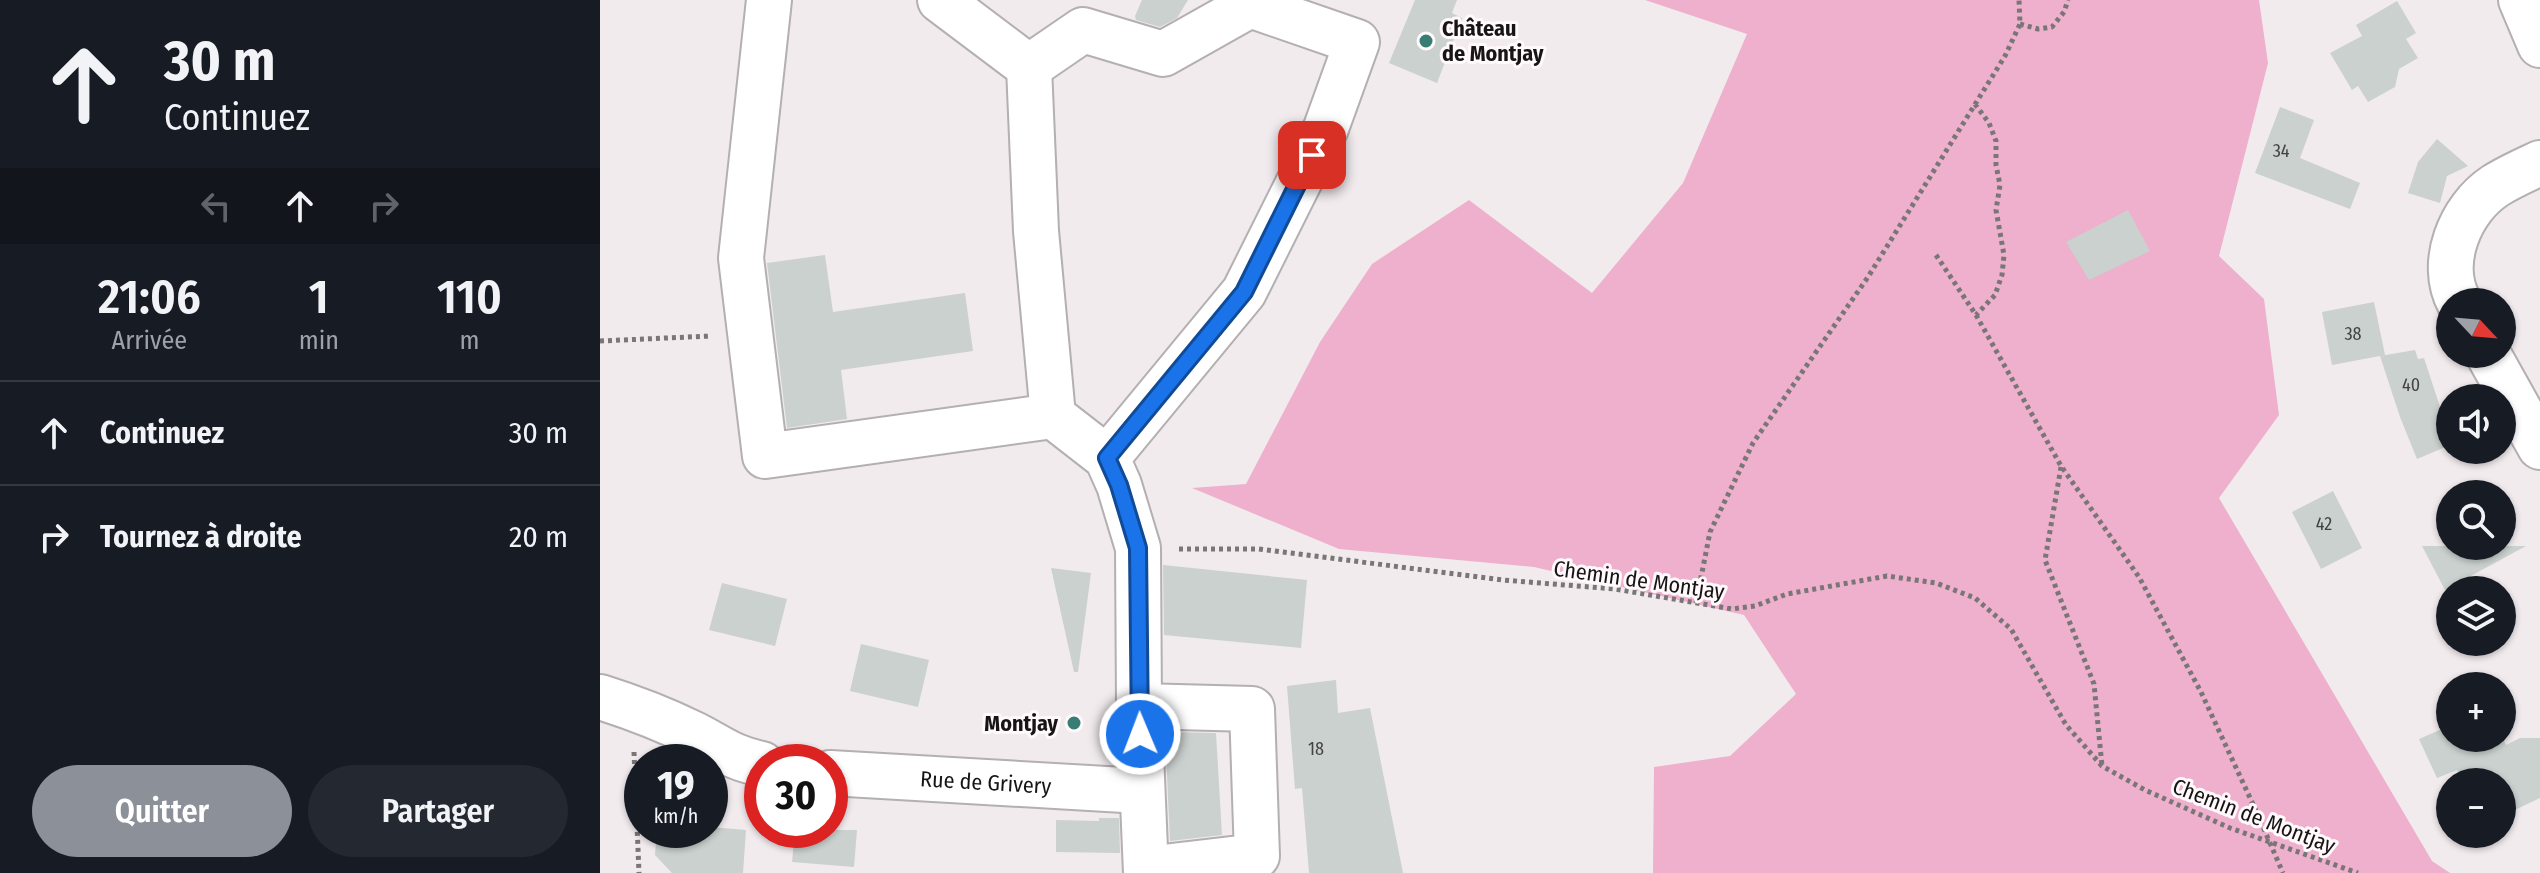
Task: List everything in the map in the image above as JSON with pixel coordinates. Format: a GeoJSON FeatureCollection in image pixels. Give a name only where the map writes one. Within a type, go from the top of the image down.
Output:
{"type":"FeatureCollection","features":[{"type":"Feature","properties":{"kind":"street"},"geometry":{"type":"LineString","coordinates":[[769,0],[741,258],[765,456],[1053,416],[1107,458],[1119,485],[1138,548],[1139,706],[1141,791],[1146,871],[1257,856],[1252,709],[1139,706]]}},
{"type":"Feature","properties":{"kind":"street"},"geometry":{"type":"LineString","coordinates":[[940,0],[1029,67]]}},
{"type":"Feature","properties":{"kind":"street"},"geometry":{"type":"LineString","coordinates":[[2521,0],[2540,45]]}},
{"type":"Feature","properties":{"kind":"street"},"geometry":{"type":"LineString","coordinates":[[1029,67],[1083,30],[1163,54],[1250,5],[1357,42],[1326,128],[1244,292],[1107,458]]}},
{"type":"Feature","properties":{"kind":"street"},"geometry":{"type":"LineString","coordinates":[[1029,67],[1036,231],[1053,416]]}},
{"type":"Feature","properties":{"kind":"street"},"geometry":{"type":"LineString","coordinates":[[2454,288],[2451,256],[2464,216],[2494,187],[2540,163]]}},
{"type":"Feature","properties":{"kind":"street"},"geometry":{"type":"LineString","coordinates":[[2496,368],[2540,447]]}},
{"type":"Feature","properties":{"kind":"street"},"geometry":{"type":"LineString","coordinates":[[616,702],[694,734],[744,760]]}},
{"type":"Feature","properties":{"kind":"street","name":"Rue de Grivery"},"geometry":{"type":"LineString","coordinates":[[848,774],[1141,791]]}},
{"type":"Feature","properties":{"kind":"path"},"geometry":{"type":"LineString","coordinates":[[1696,603],[1710,532],[1753,443],[1868,277],[2005,56],[2020,24],[2019,0]]}},
{"type":"Feature","properties":{"kind":"path"},"geometry":{"type":"LineString","coordinates":[[2020,24],[2038,29],[2052,27],[2064,12],[2068,0]]}},
{"type":"Feature","properties":{"kind":"path"},"geometry":{"type":"LineString","coordinates":[[1975,104],[1989,123],[1996,141],[2000,185],[1996,210],[2004,255],[2002,275],[1995,295],[1976,315]]}},
{"type":"Feature","properties":{"kind":"path"},"geometry":{"type":"LineString","coordinates":[[1936,255],[1976,315],[2061,466],[2139,577],[2201,692],[2283,873]]}},
{"type":"Feature","properties":{"kind":"path"},"geometry":{"type":"LineString","coordinates":[[600,341],[750,334]]}},
{"type":"Feature","properties":{"kind":"path"},"geometry":{"type":"LineString","coordinates":[[2061,466],[2045,560],[2094,684],[2102,766]]}},
{"type":"Feature","properties":{"kind":"path","name":"Chemin de Montjay"},"geometry":{"type":"LineString","coordinates":[[1138,548],[1259,549],[1503,580],[1615,589],[1732,609],[1755,606],[1787,594],[1887,576],[1936,583],[1975,598],[2011,629],[2066,725],[2102,766],[2145,790],[2230,828],[2358,873]]}},
{"type":"Feature","properties":{"kind":"path"},"geometry":{"type":"LineString","coordinates":[[616,702],[639,873]]}},
{"type":"Feature","properties":{"kind":"shaded area"},"geometry":{"type":"Polygon","coordinates":[[[1645,0],[2259,0],[2268,63],[2219,256],[2264,299],[2279,415],[2219,498],[2432,861],[2450,873],[1653,873],[1654,767],[1730,756],[1796,694],[1744,615],[1534,567],[1339,549],[1192,488],[1246,484],[1320,342],[1372,264],[1469,200],[1592,293],[1683,183],[1747,34],[1645,0]]]}},
{"type":"Feature","properties":{"kind":"building"},"geometry":{"type":"Polygon","coordinates":[[[1142,0],[1188,0],[1177,18],[1160,27],[1136,20],[1142,0]]]}},
{"type":"Feature","properties":{"kind":"building","name":"Château de Montjay"},"geometry":{"type":"Polygon","coordinates":[[[1415,0],[1457,0],[1452,13],[1462,18],[1437,83],[1389,63],[1415,0]]]}},
{"type":"Feature","properties":{"kind":"building"},"geometry":{"type":"Polygon","coordinates":[[[2397,1],[2416,33],[2406,39],[2418,58],[2399,69],[2395,87],[2368,102],[2358,86],[2352,90],[2330,53],[2362,36],[2356,25],[2397,1]]]}},
{"type":"Feature","properties":{"kind":"building"},"geometry":{"type":"Polygon","coordinates":[[[2280,107],[2314,120],[2300,158],[2360,183],[2350,209],[2255,173],[2280,107]]]}},
{"type":"Feature","properties":{"kind":"building"},"geometry":{"type":"Polygon","coordinates":[[[2437,139],[2468,166],[2447,176],[2440,203],[2408,193],[2418,162],[2437,139]]]}},
{"type":"Feature","properties":{"kind":"building"},"geometry":{"type":"Polygon","coordinates":[[[2128,210],[2150,251],[2089,280],[2066,242],[2128,210]]]}},
{"type":"Feature","properties":{"kind":"building"},"geometry":{"type":"Polygon","coordinates":[[[825,255],[833,312],[965,293],[973,351],[841,370],[847,419],[787,428],[767,263],[825,255]]]}},
{"type":"Feature","properties":{"kind":"building"},"geometry":{"type":"Polygon","coordinates":[[[2374,302],[2385,355],[2332,365],[2322,312],[2374,302]]]}},
{"type":"Feature","properties":{"kind":"building"},"geometry":{"type":"Polygon","coordinates":[[[2415,350],[2418,359],[2424,358],[2436,395],[2436,451],[2417,459],[2380,356],[2415,350]]]}},
{"type":"Feature","properties":{"kind":"building"},"geometry":{"type":"Polygon","coordinates":[[[2333,491],[2362,548],[2321,569],[2292,512],[2333,491]]]}},
{"type":"Feature","properties":{"kind":"building"},"geometry":{"type":"Polygon","coordinates":[[[2422,546],[2436,546],[2436,560],[2500,560],[2471,576],[2438,576],[2422,546]]]}},
{"type":"Feature","properties":{"kind":"building"},"geometry":{"type":"Polygon","coordinates":[[[1163,565],[1307,580],[1301,648],[1164,635],[1163,565]]]}},
{"type":"Feature","properties":{"kind":"building"},"geometry":{"type":"Polygon","coordinates":[[[1051,568],[1091,573],[1078,672],[1074,672],[1051,568]]]}},
{"type":"Feature","properties":{"kind":"building"},"geometry":{"type":"Polygon","coordinates":[[[722,583],[787,599],[775,646],[709,630],[722,583]]]}},
{"type":"Feature","properties":{"kind":"building"},"geometry":{"type":"Polygon","coordinates":[[[861,644],[929,660],[918,707],[850,691],[861,644]]]}},
{"type":"Feature","properties":{"kind":"building"},"geometry":{"type":"Polygon","coordinates":[[[1336,680],[1338,713],[1370,708],[1403,873],[1309,873],[1302,788],[1295,789],[1287,686],[1336,680]]]}},
{"type":"Feature","properties":{"kind":"building"},"geometry":{"type":"Polygon","coordinates":[[[1165,732],[1216,733],[1222,835],[1170,841],[1165,732]]]}},
{"type":"Feature","properties":{"kind":"building"},"geometry":{"type":"Polygon","coordinates":[[[2436,732],[2436,752],[2516,752],[2516,740],[2540,738],[2540,798],[2516,809],[2516,768],[2436,768],[2436,776],[2419,739],[2436,732]]]}},
{"type":"Feature","properties":{"kind":"building"},"geometry":{"type":"Polygon","coordinates":[[[1099,818],[1119,818],[1120,853],[1056,852],[1056,820],[1099,821],[1099,818]]]}},
{"type":"Feature","properties":{"kind":"building"},"geometry":{"type":"Polygon","coordinates":[[[728,828],[744,830],[743,873],[672,873],[655,855],[656,848],[728,848],[728,828]]]}},
{"type":"Feature","properties":{"kind":"building"},"geometry":{"type":"Polygon","coordinates":[[[848,830],[857,830],[854,867],[792,862],[793,848],[848,848],[848,830]]]}},
{"type":"Feature","properties":{"kind":"place","name":"Château de Montjay"},"geometry":{"type":"Point","coordinates":[1426,41]}},
{"type":"Feature","properties":{"kind":"place","name":"Montjay"},"geometry":{"type":"Point","coordinates":[1074,723]}},
{"type":"Feature","properties":{"kind":"route"},"geometry":{"type":"LineString","coordinates":[[1140,734],[1138,548],[1119,485],[1107,458],[1244,292],[1312,155]]}}]}
